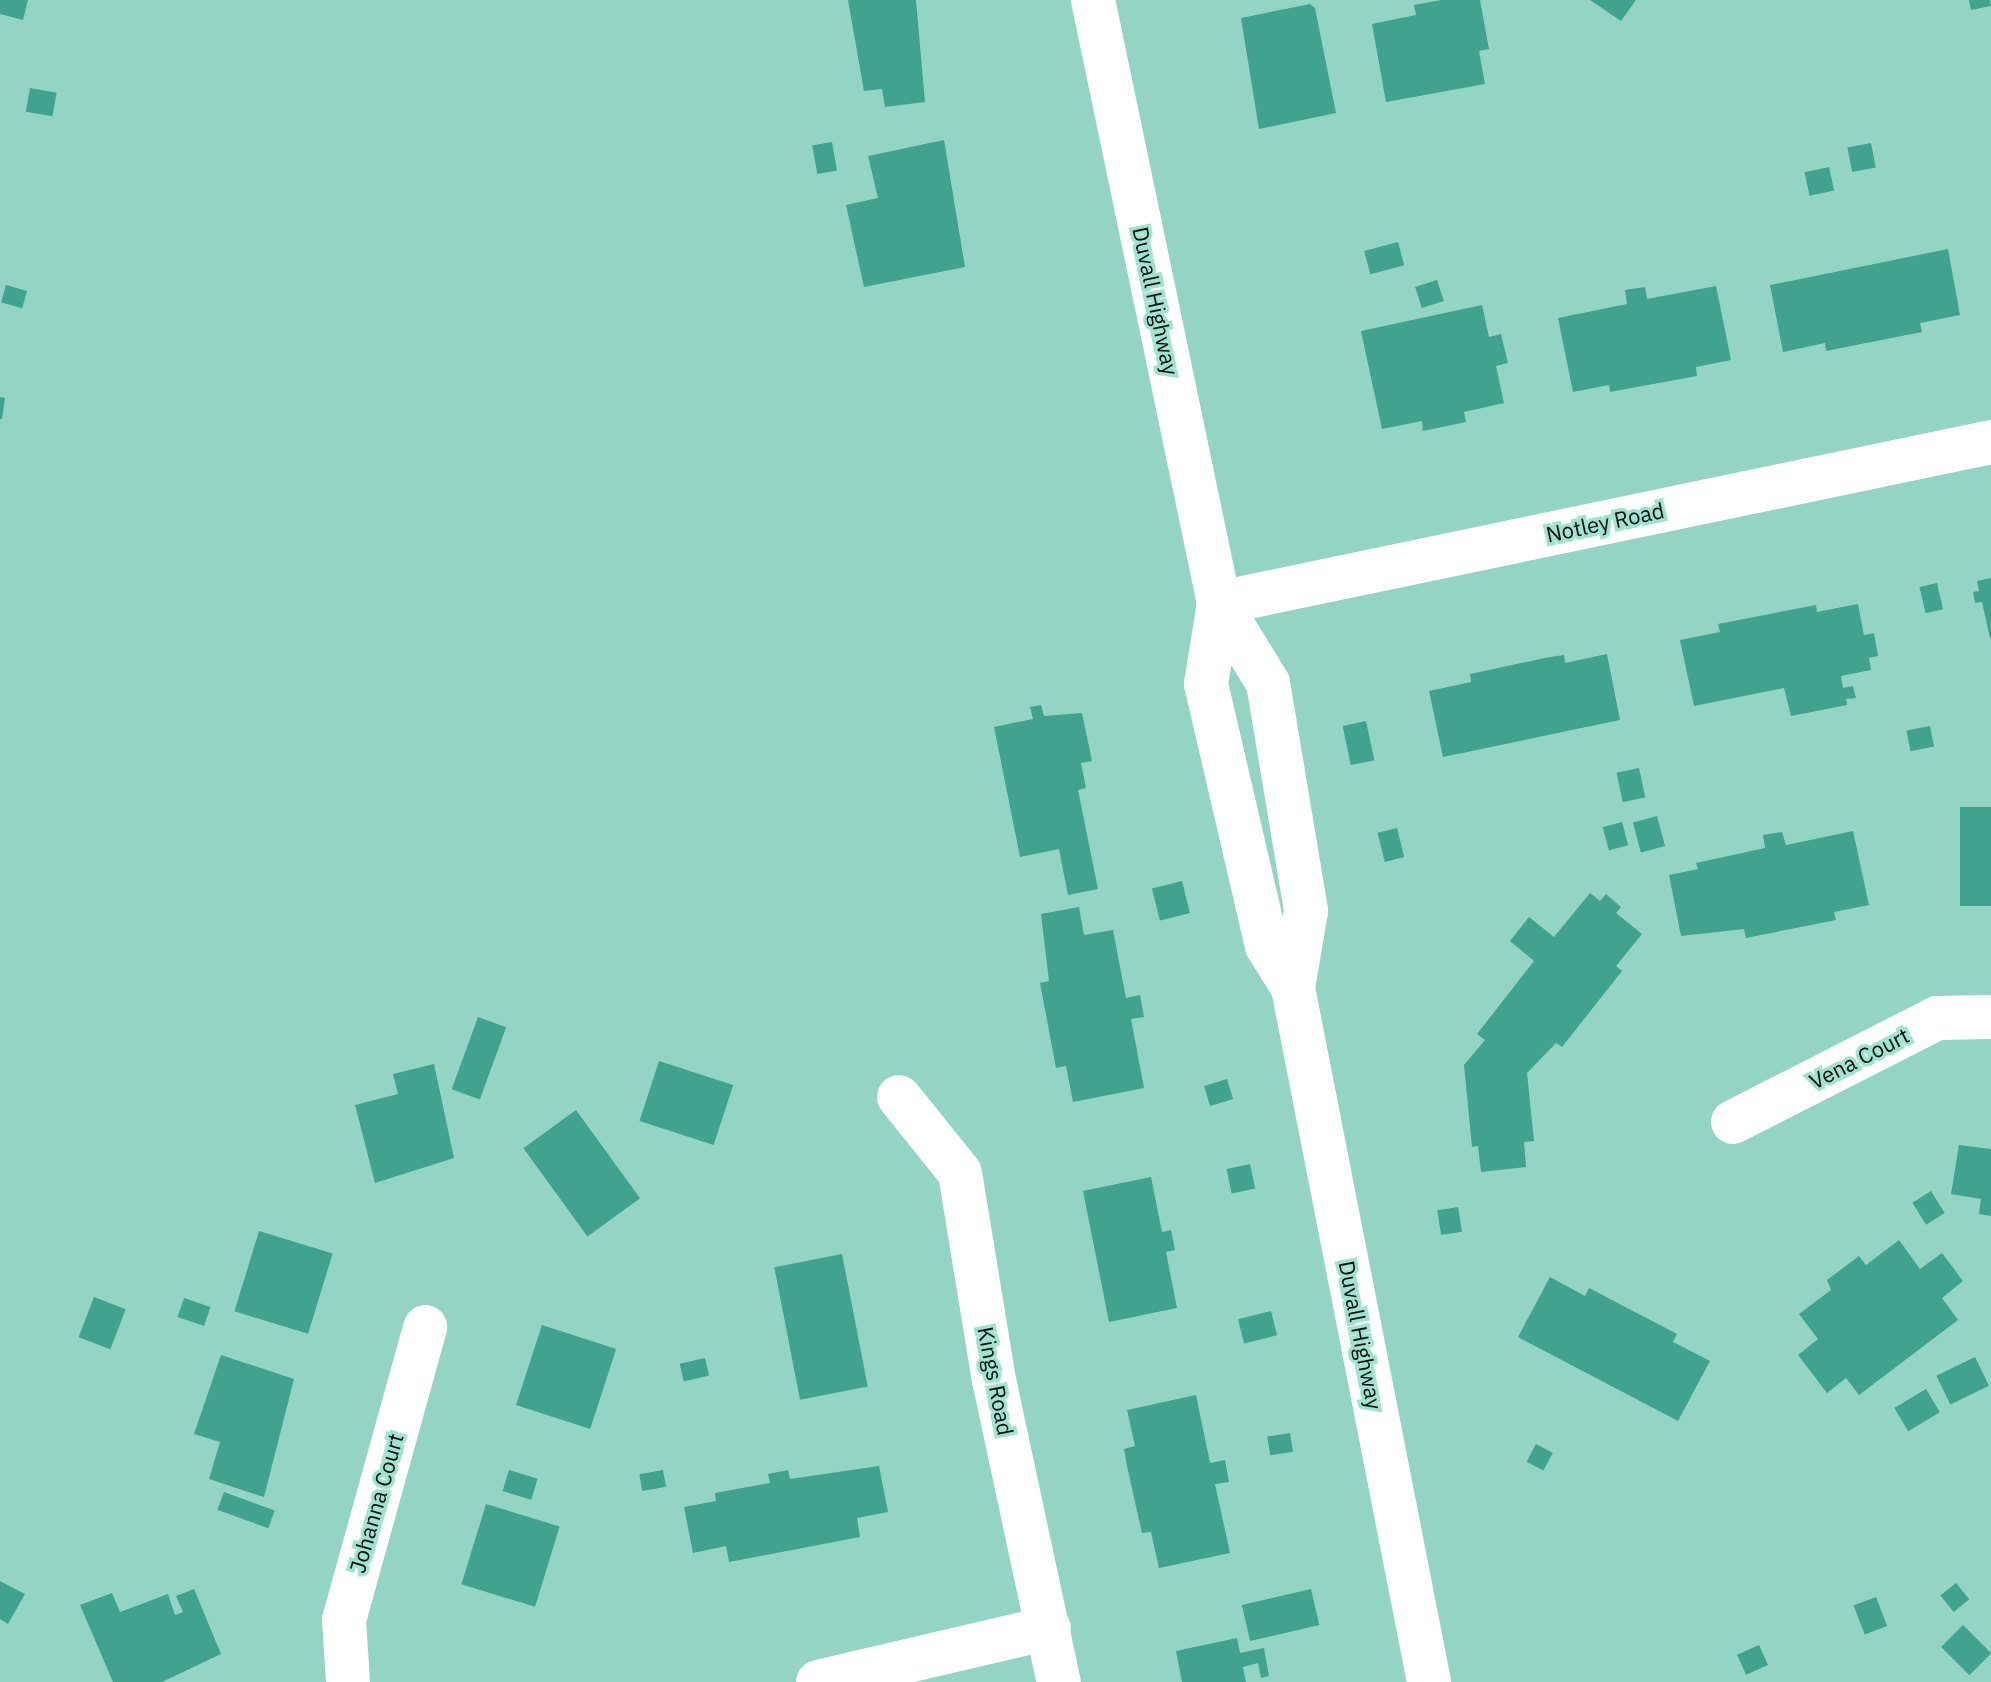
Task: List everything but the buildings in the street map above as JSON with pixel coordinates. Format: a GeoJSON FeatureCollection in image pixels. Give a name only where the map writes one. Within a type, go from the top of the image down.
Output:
{"type":"FeatureCollection","features":[{"type":"Feature","properties":{"kind":"street","name":"Duvall Highway"},"geometry":{"type":"LineString","coordinates":[[1093,0],[1219,603],[1268,683],[1306,911],[1293,988],[1429,1682]]}},
{"type":"Feature","properties":{"kind":"street","name":"Notley Road"},"geometry":{"type":"LineString","coordinates":[[1219,603],[1991,442]]}},
{"type":"Feature","properties":{"kind":"street","name":"Duvall Highway"},"geometry":{"type":"LineString","coordinates":[[1219,603],[1206,684],[1267,946],[1293,988]]}},
{"type":"Feature","properties":{"kind":"street","name":"Vena Court"},"geometry":{"type":"LineString","coordinates":[[1733,1122],[1937,1018],[1991,1017]]}},
{"type":"Feature","properties":{"kind":"street","name":"Kings Road"},"geometry":{"type":"LineString","coordinates":[[899,1097],[960,1173],[994,1380],[1059,1682]]}},
{"type":"Feature","properties":{"kind":"street","name":"Johanna Court"},"geometry":{"type":"LineString","coordinates":[[348,1682],[344,1620],[425,1327]]}},
{"type":"Feature","properties":{"kind":"street"},"geometry":{"type":"LineString","coordinates":[[818,1682],[1049,1628]]}}]}
